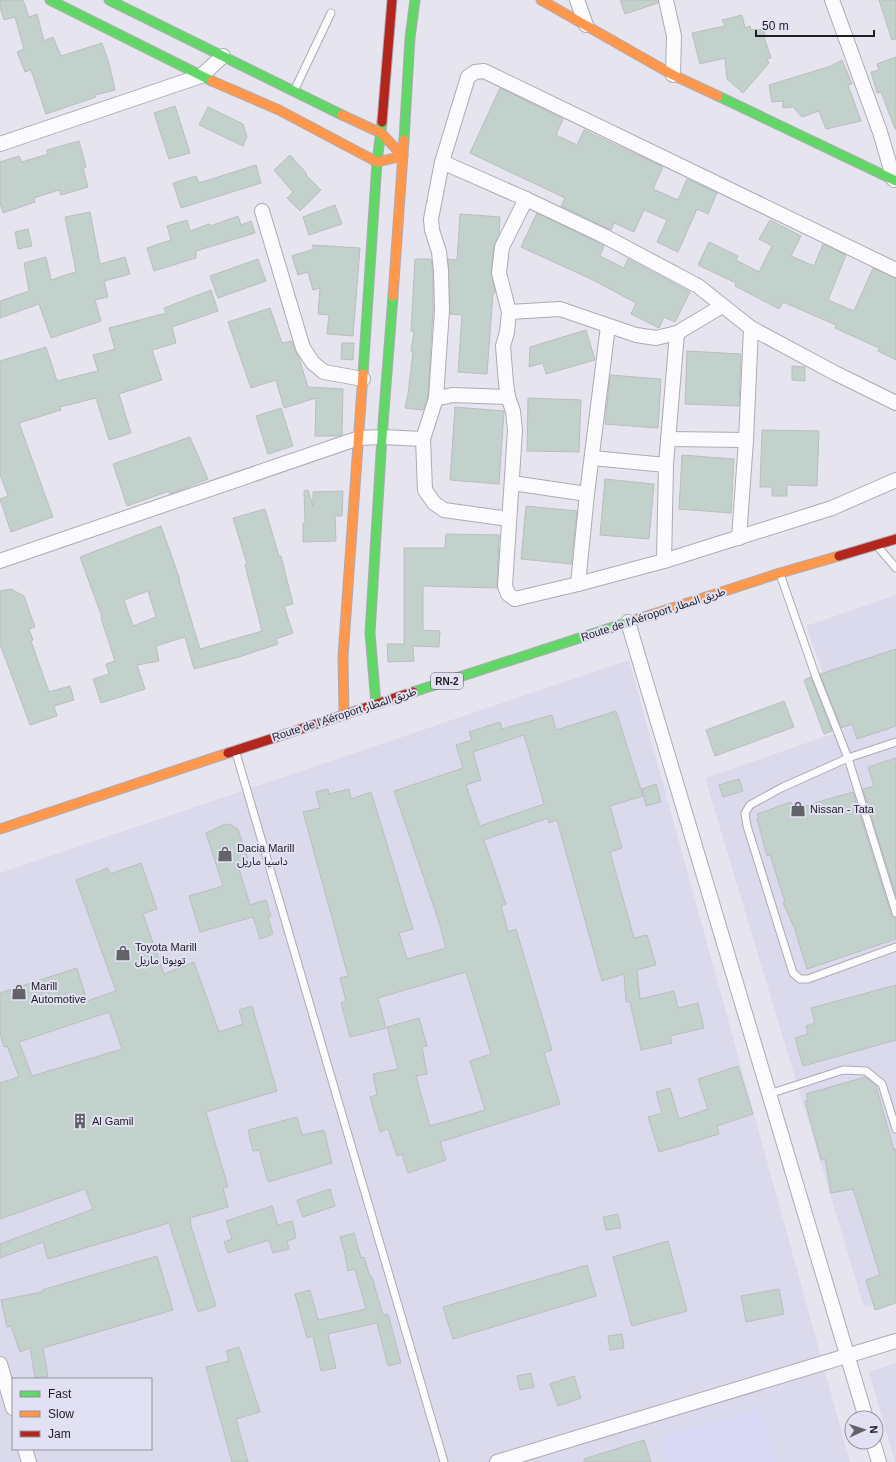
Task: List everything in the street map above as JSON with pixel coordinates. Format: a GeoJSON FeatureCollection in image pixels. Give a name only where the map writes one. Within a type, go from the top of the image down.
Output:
{"type":"FeatureCollection","features":[{"type":"Feature","properties":{"kind":"main road"},"geometry":{"type":"LineString","coordinates":[[50,0],[201,76],[279,110],[377,162],[403,156]]}},
{"type":"Feature","properties":{"kind":"main road"},"geometry":{"type":"LineString","coordinates":[[109,0],[294,92],[381,132],[403,156]]}},
{"type":"Feature","properties":{"kind":"main road"},"geometry":{"type":"LineString","coordinates":[[376,704],[370,633],[410,38],[415,0]]}},
{"type":"Feature","properties":{"kind":"main road"},"geometry":{"type":"LineString","coordinates":[[541,0],[672,75],[895,181]]}},
{"type":"Feature","properties":{"kind":"main road"},"geometry":{"type":"LineString","coordinates":[[344,714],[343,657],[389,1]]}},
{"type":"Feature","properties":{"kind":"main road","name":"Route de l'Aéroport طريق المطار"},"geometry":{"type":"LineString","coordinates":[[0,828],[628,622],[780,573],[896,539]]}},
{"type":"Feature","properties":{"kind":"street"},"geometry":{"type":"LineString","coordinates":[[578,0],[586,25]]}},
{"type":"Feature","properties":{"kind":"street"},"geometry":{"type":"LineString","coordinates":[[666,0],[674,36],[672,75]]}},
{"type":"Feature","properties":{"kind":"street"},"geometry":{"type":"LineString","coordinates":[[832,0],[880,132],[895,181]]}},
{"type":"Feature","properties":{"kind":"street"},"geometry":{"type":"LineString","coordinates":[[0,144],[201,76],[223,56]]}},
{"type":"Feature","properties":{"kind":"street"},"geometry":{"type":"LineString","coordinates":[[509,519],[444,510],[434,504],[426,490],[423,439],[436,398],[442,310],[442,271],[439,252],[432,230],[431,219],[442,162],[468,77],[474,72],[484,71],[896,270]]}},
{"type":"Feature","properties":{"kind":"street"},"geometry":{"type":"LineString","coordinates":[[442,162],[526,199],[604,236],[698,286],[751,328],[835,373],[896,403]]}},
{"type":"Feature","properties":{"kind":"street"},"geometry":{"type":"LineString","coordinates":[[526,199],[502,247],[499,274],[509,312],[507,332],[503,346],[508,397],[513,410],[515,430],[505,586],[508,594],[516,598],[578,584],[664,561],[832,508],[896,480]]}},
{"type":"Feature","properties":{"kind":"street"},"geometry":{"type":"LineString","coordinates":[[262,211],[303,348],[313,363],[324,372],[363,379]]}},
{"type":"Feature","properties":{"kind":"street"},"geometry":{"type":"LineString","coordinates":[[509,312],[560,309],[636,335],[656,338],[677,332],[722,306]]}},
{"type":"Feature","properties":{"kind":"street"},"geometry":{"type":"LineString","coordinates":[[578,584],[587,494],[608,326]]}},
{"type":"Feature","properties":{"kind":"street"},"geometry":{"type":"LineString","coordinates":[[739,538],[746,440],[751,328]]}},
{"type":"Feature","properties":{"kind":"street"},"geometry":{"type":"LineString","coordinates":[[664,561],[666,465],[677,332]]}},
{"type":"Feature","properties":{"kind":"street"},"geometry":{"type":"LineString","coordinates":[[436,398],[452,395],[508,397]]}},
{"type":"Feature","properties":{"kind":"street"},"geometry":{"type":"LineString","coordinates":[[0,561],[359,438],[382,437],[423,439]]}},
{"type":"Feature","properties":{"kind":"street"},"geometry":{"type":"LineString","coordinates":[[668,439],[746,440]]}},
{"type":"Feature","properties":{"kind":"street"},"geometry":{"type":"LineString","coordinates":[[592,458],[666,465]]}},
{"type":"Feature","properties":{"kind":"street"},"geometry":{"type":"LineString","coordinates":[[512,483],[587,494]]}},
{"type":"Feature","properties":{"kind":"street"},"geometry":{"type":"LineString","coordinates":[[628,622],[864,1410]]}},
{"type":"Feature","properties":{"kind":"street"},"geometry":{"type":"LineString","coordinates":[[497,1462],[896,1341]]}},
{"type":"Feature","properties":{"kind":"street"},"geometry":{"type":"LineString","coordinates":[[0,1364],[12,1405]]}},
{"type":"Feature","properties":{"kind":"street"},"geometry":{"type":"LineString","coordinates":[[25,1450],[29,1462]]}},
{"type":"Feature","properties":{"kind":"street"},"geometry":{"type":"LineString","coordinates":[[875,1450],[879,1462]]}},
{"type":"Feature","properties":{"kind":"lane"},"geometry":{"type":"LineString","coordinates":[[294,92],[331,13]]}},
{"type":"Feature","properties":{"kind":"lane"},"geometry":{"type":"LineString","coordinates":[[876,545],[896,568]]}},
{"type":"Feature","properties":{"kind":"lane"},"geometry":{"type":"LineString","coordinates":[[780,573],[816,677],[848,758],[896,913]]}},
{"type":"Feature","properties":{"kind":"lane"},"geometry":{"type":"LineString","coordinates":[[896,742],[848,758],[781,788],[750,805],[745,813],[747,826],[793,973],[800,979],[808,979],[896,947]]}},
{"type":"Feature","properties":{"kind":"lane"},"geometry":{"type":"LineString","coordinates":[[235,750],[444,1462]]}},
{"type":"Feature","properties":{"kind":"lane"},"geometry":{"type":"LineString","coordinates":[[769,1094],[843,1070],[866,1071],[882,1084],[896,1129]]}},
{"type":"Feature","properties":{"kind":"shaded area"},"geometry":{"type":"Polygon","coordinates":[[[896,595],[896,1300],[864,1307],[705,778],[844,730],[806,626],[896,595]]]}},
{"type":"Feature","properties":{"kind":"shaded area"},"geometry":{"type":"Polygon","coordinates":[[[629,660],[844,1440],[844,1450],[847,1450],[850,1462],[0,1462],[0,873],[629,660]]]}},
{"type":"Feature","properties":{"kind":"shaded area"},"geometry":{"type":"Polygon","coordinates":[[[896,1363],[896,1462],[884,1424],[884,1410],[880,1410],[869,1372],[896,1363]]]}},
{"type":"Feature","properties":{"kind":"shaded area"},"geometry":{"type":"Polygon","coordinates":[[[761,1408],[776,1462],[666,1462],[659,1438],[761,1408]]]}},
{"type":"Feature","properties":{"kind":"building"},"geometry":{"type":"Polygon","coordinates":[[[0,0],[23,0],[29,17],[37,14],[44,41],[53,37],[61,56],[102,43],[109,63],[115,90],[95,95],[96,97],[46,114],[31,70],[25,72],[17,52],[24,49],[15,17],[4,20],[0,7],[0,0]]]}},
{"type":"Feature","properties":{"kind":"building"},"geometry":{"type":"Polygon","coordinates":[[[620,0],[658,0],[658,3],[625,14],[620,0]]]}},
{"type":"Feature","properties":{"kind":"building"},"geometry":{"type":"Polygon","coordinates":[[[879,0],[896,0],[896,39],[892,40],[879,0]]]}},
{"type":"Feature","properties":{"kind":"building"},"geometry":{"type":"Polygon","coordinates":[[[742,15],[745,28],[750,26],[751,30],[764,29],[765,40],[771,58],[767,59],[769,63],[743,93],[727,79],[725,58],[700,64],[692,33],[725,26],[722,20],[742,15]]]}},
{"type":"Feature","properties":{"kind":"building"},"geometry":{"type":"Polygon","coordinates":[[[896,57],[895,129],[881,92],[877,93],[871,72],[879,70],[877,64],[896,57]]]}},
{"type":"Feature","properties":{"kind":"building"},"geometry":{"type":"Polygon","coordinates":[[[842,60],[852,84],[848,85],[861,121],[826,129],[819,111],[802,117],[793,107],[783,108],[783,101],[772,102],[769,85],[831,66],[842,60]]]}},
{"type":"Feature","properties":{"kind":"building"},"geometry":{"type":"Polygon","coordinates":[[[500,88],[563,119],[556,135],[577,145],[584,130],[663,167],[653,189],[678,200],[687,179],[717,193],[708,214],[697,209],[678,252],[657,242],[667,220],[644,210],[634,232],[614,223],[611,230],[561,206],[565,198],[470,153],[500,88]]]}},
{"type":"Feature","properties":{"kind":"building"},"geometry":{"type":"Polygon","coordinates":[[[175,106],[190,153],[169,159],[154,113],[175,106]]]}},
{"type":"Feature","properties":{"kind":"building"},"geometry":{"type":"Polygon","coordinates":[[[208,107],[243,124],[247,137],[243,146],[199,125],[208,107]]]}},
{"type":"Feature","properties":{"kind":"building"},"geometry":{"type":"Polygon","coordinates":[[[79,141],[86,167],[83,168],[88,187],[61,195],[59,190],[34,198],[35,202],[3,213],[0,203],[0,162],[19,156],[22,162],[48,154],[47,150],[79,141]]]}},
{"type":"Feature","properties":{"kind":"building"},"geometry":{"type":"Polygon","coordinates":[[[290,155],[307,174],[306,175],[321,190],[300,211],[287,198],[293,192],[274,170],[290,155]]]}},
{"type":"Feature","properties":{"kind":"building"},"geometry":{"type":"Polygon","coordinates":[[[256,165],[261,183],[181,208],[173,183],[196,176],[199,183],[256,165]]]}},
{"type":"Feature","properties":{"kind":"building"},"geometry":{"type":"Polygon","coordinates":[[[335,205],[342,224],[309,235],[303,217],[335,205]]]}},
{"type":"Feature","properties":{"kind":"building"},"geometry":{"type":"Polygon","coordinates":[[[90,212],[100,264],[125,257],[130,274],[104,281],[108,297],[95,300],[101,321],[51,338],[39,304],[0,318],[0,301],[29,291],[24,263],[46,257],[51,280],[76,271],[65,217],[90,212]]]}},
{"type":"Feature","properties":{"kind":"building"},"geometry":{"type":"Polygon","coordinates":[[[537,213],[604,246],[600,256],[624,268],[628,259],[690,292],[675,322],[664,317],[659,328],[631,314],[636,303],[593,280],[521,247],[537,213]]]}},
{"type":"Feature","properties":{"kind":"building"},"geometry":{"type":"Polygon","coordinates":[[[460,214],[500,217],[499,235],[494,246],[491,272],[495,293],[493,294],[487,374],[458,372],[462,315],[450,314],[448,259],[457,260],[460,214]]]}},
{"type":"Feature","properties":{"kind":"building"},"geometry":{"type":"Polygon","coordinates":[[[238,216],[241,225],[251,221],[255,233],[196,251],[196,258],[154,271],[147,248],[171,240],[167,226],[187,220],[190,231],[238,216]]]}},
{"type":"Feature","properties":{"kind":"building"},"geometry":{"type":"Polygon","coordinates":[[[770,220],[801,236],[791,256],[814,266],[823,244],[846,255],[828,300],[854,311],[873,268],[896,278],[896,360],[878,351],[879,348],[835,328],[836,325],[783,302],[779,309],[735,286],[736,283],[698,265],[709,242],[738,256],[736,260],[759,272],[772,246],[759,239],[770,220]]]}},
{"type":"Feature","properties":{"kind":"building"},"geometry":{"type":"Polygon","coordinates":[[[28,229],[32,246],[18,249],[15,232],[28,229]]]}},
{"type":"Feature","properties":{"kind":"building"},"geometry":{"type":"Polygon","coordinates":[[[312,245],[360,248],[353,336],[327,334],[329,315],[318,314],[320,288],[313,290],[308,272],[298,275],[292,256],[314,249],[312,245]]]}},
{"type":"Feature","properties":{"kind":"building"},"geometry":{"type":"Polygon","coordinates":[[[258,259],[266,281],[218,298],[210,276],[258,259]]]}},
{"type":"Feature","properties":{"kind":"building"},"geometry":{"type":"Polygon","coordinates":[[[415,259],[431,259],[433,272],[433,310],[428,396],[423,410],[405,408],[413,352],[411,351],[414,331],[411,331],[415,259]]]}},
{"type":"Feature","properties":{"kind":"building"},"geometry":{"type":"Polygon","coordinates":[[[211,290],[218,311],[172,327],[176,343],[152,350],[162,380],[119,394],[131,433],[109,440],[96,398],[60,407],[61,410],[19,423],[53,517],[11,532],[0,499],[8,496],[0,474],[0,361],[46,347],[57,381],[98,371],[93,355],[115,349],[109,328],[166,313],[164,308],[211,290]]]}},
{"type":"Feature","properties":{"kind":"building"},"geometry":{"type":"Polygon","coordinates":[[[270,308],[282,343],[292,341],[308,387],[343,389],[342,435],[315,436],[316,398],[284,408],[276,380],[251,388],[228,322],[270,308]]]}},
{"type":"Feature","properties":{"kind":"building"},"geometry":{"type":"Polygon","coordinates":[[[586,330],[595,360],[546,374],[543,363],[529,367],[530,347],[586,330]]]}},
{"type":"Feature","properties":{"kind":"building"},"geometry":{"type":"Polygon","coordinates":[[[342,343],[354,343],[353,360],[341,359],[342,343]]]}},
{"type":"Feature","properties":{"kind":"building"},"geometry":{"type":"Polygon","coordinates":[[[687,351],[741,354],[739,406],[685,404],[687,351]]]}},
{"type":"Feature","properties":{"kind":"building"},"geometry":{"type":"Polygon","coordinates":[[[792,366],[805,367],[805,381],[792,380],[792,366]]]}},
{"type":"Feature","properties":{"kind":"building"},"geometry":{"type":"Polygon","coordinates":[[[610,375],[661,379],[658,428],[605,424],[610,375]]]}},
{"type":"Feature","properties":{"kind":"building"},"geometry":{"type":"Polygon","coordinates":[[[528,398],[581,400],[579,452],[527,451],[528,398]]]}},
{"type":"Feature","properties":{"kind":"building"},"geometry":{"type":"Polygon","coordinates":[[[455,407],[504,411],[499,484],[450,480],[455,407]]]}},
{"type":"Feature","properties":{"kind":"building"},"geometry":{"type":"Polygon","coordinates":[[[281,408],[293,446],[268,454],[256,416],[281,408]]]}},
{"type":"Feature","properties":{"kind":"building"},"geometry":{"type":"Polygon","coordinates":[[[762,430],[819,431],[817,486],[787,485],[787,496],[772,496],[772,487],[760,487],[762,430]]]}},
{"type":"Feature","properties":{"kind":"building"},"geometry":{"type":"Polygon","coordinates":[[[190,437],[208,479],[170,494],[169,491],[127,506],[113,464],[190,437]]]}},
{"type":"Feature","properties":{"kind":"building"},"geometry":{"type":"Polygon","coordinates":[[[682,455],[734,459],[731,513],[679,509],[682,455]]]}},
{"type":"Feature","properties":{"kind":"building"},"geometry":{"type":"Polygon","coordinates":[[[605,479],[654,484],[649,539],[600,535],[605,479]]]}},
{"type":"Feature","properties":{"kind":"building"},"geometry":{"type":"Polygon","coordinates":[[[308,490],[313,506],[313,492],[343,491],[342,516],[335,516],[336,541],[303,542],[303,523],[305,523],[304,491],[308,490]]]}},
{"type":"Feature","properties":{"kind":"building"},"geometry":{"type":"Polygon","coordinates":[[[526,506],[577,511],[571,564],[521,559],[526,506]]]}},
{"type":"Feature","properties":{"kind":"building"},"geometry":{"type":"Polygon","coordinates":[[[265,509],[279,556],[281,556],[293,604],[284,606],[293,633],[276,639],[278,644],[239,657],[194,669],[185,637],[156,646],[159,661],[137,665],[145,689],[101,703],[93,679],[109,674],[106,664],[115,661],[101,618],[102,617],[80,557],[161,526],[180,580],[200,649],[262,631],[245,565],[247,564],[233,518],[265,509]],[[148,591],[124,600],[133,626],[156,617],[148,591]]]}},
{"type":"Feature","properties":{"kind":"building"},"geometry":{"type":"Polygon","coordinates":[[[446,534],[499,535],[497,588],[423,586],[423,630],[440,631],[439,647],[413,646],[414,661],[388,662],[387,644],[404,644],[404,548],[445,548],[446,534]]]}},
{"type":"Feature","properties":{"kind":"building"},"geometry":{"type":"Polygon","coordinates":[[[11,589],[24,596],[35,627],[29,629],[33,640],[31,641],[49,692],[70,686],[74,700],[54,706],[57,716],[30,725],[0,644],[0,591],[11,589]]]}},
{"type":"Feature","properties":{"kind":"building"},"geometry":{"type":"Polygon","coordinates":[[[896,649],[896,726],[857,739],[852,724],[841,728],[820,674],[896,649]]]}},
{"type":"Feature","properties":{"kind":"building"},"geometry":{"type":"Polygon","coordinates":[[[811,677],[832,731],[824,734],[804,680],[811,677]]]}},
{"type":"Feature","properties":{"kind":"building"},"geometry":{"type":"Polygon","coordinates":[[[784,701],[794,727],[715,756],[706,730],[784,701]]]}},
{"type":"Feature","properties":{"kind":"building"},"geometry":{"type":"Polygon","coordinates":[[[616,711],[643,796],[610,806],[622,848],[610,852],[634,938],[647,935],[656,965],[637,970],[640,999],[674,991],[678,1008],[698,1003],[704,1028],[670,1036],[672,1043],[641,1050],[630,1002],[626,1002],[624,974],[602,981],[557,820],[549,823],[548,818],[484,840],[506,904],[501,906],[508,932],[516,929],[552,1050],[544,1053],[560,1104],[440,1142],[446,1160],[408,1173],[402,1154],[397,1156],[388,1129],[380,1132],[370,1097],[377,1095],[373,1074],[398,1069],[387,1027],[419,1018],[427,1046],[422,1047],[427,1074],[416,1076],[430,1126],[485,1110],[470,1061],[491,1054],[466,972],[378,998],[386,1028],[350,1037],[341,1003],[346,1001],[340,978],[348,976],[303,812],[320,808],[316,792],[328,789],[329,794],[349,789],[351,799],[371,792],[413,929],[399,933],[407,959],[446,948],[438,919],[394,791],[463,768],[456,745],[472,740],[469,732],[500,722],[502,729],[552,715],[556,730],[616,711]],[[524,735],[473,752],[481,780],[466,785],[480,826],[544,804],[524,735]]]}},
{"type":"Feature","properties":{"kind":"building"},"geometry":{"type":"Polygon","coordinates":[[[896,758],[896,896],[863,789],[874,786],[868,767],[896,758]]]}},
{"type":"Feature","properties":{"kind":"building"},"geometry":{"type":"Polygon","coordinates":[[[739,779],[743,791],[723,797],[719,785],[739,779]]]}},
{"type":"Feature","properties":{"kind":"building"},"geometry":{"type":"Polygon","coordinates":[[[656,784],[661,802],[646,806],[642,789],[656,784]]]}},
{"type":"Feature","properties":{"kind":"building"},"geometry":{"type":"Polygon","coordinates":[[[853,792],[891,914],[896,918],[896,939],[807,969],[794,927],[783,903],[785,902],[770,855],[767,856],[757,814],[791,802],[794,809],[853,792]]]}},
{"type":"Feature","properties":{"kind":"building"},"geometry":{"type":"Polygon","coordinates":[[[229,824],[238,829],[250,866],[239,869],[250,905],[266,900],[271,916],[268,917],[273,934],[260,939],[253,917],[200,932],[189,896],[223,886],[206,833],[223,825],[229,824]]]}},
{"type":"Feature","properties":{"kind":"building"},"geometry":{"type":"Polygon","coordinates":[[[141,863],[157,909],[143,914],[164,974],[194,962],[219,1032],[243,1024],[239,1010],[252,1006],[277,1091],[206,1112],[228,1187],[223,1188],[228,1207],[190,1218],[190,1223],[216,1306],[198,1312],[169,1223],[48,1259],[43,1242],[0,1258],[0,1244],[93,1209],[85,1189],[0,1219],[0,1083],[19,1077],[7,1046],[4,1047],[0,1033],[0,993],[77,968],[87,1001],[116,991],[76,880],[108,868],[110,874],[141,863]],[[109,1012],[19,1042],[32,1076],[122,1049],[109,1012]]]}},
{"type":"Feature","properties":{"kind":"building"},"geometry":{"type":"Polygon","coordinates":[[[896,985],[896,1040],[803,1066],[795,1038],[808,1034],[806,1026],[815,1023],[811,1008],[896,985]]]}},
{"type":"Feature","properties":{"kind":"building"},"geometry":{"type":"Polygon","coordinates":[[[738,1066],[753,1114],[717,1126],[719,1134],[659,1152],[648,1117],[662,1113],[656,1092],[670,1088],[679,1119],[708,1109],[698,1079],[738,1066]]]}},
{"type":"Feature","properties":{"kind":"building"},"geometry":{"type":"Polygon","coordinates":[[[865,1077],[876,1086],[894,1150],[896,1149],[896,1303],[875,1310],[866,1280],[880,1275],[853,1189],[831,1193],[825,1159],[821,1160],[805,1101],[808,1101],[806,1094],[865,1077]]]}},
{"type":"Feature","properties":{"kind":"building"},"geometry":{"type":"Polygon","coordinates":[[[297,1117],[302,1135],[324,1130],[332,1163],[268,1182],[259,1150],[253,1151],[248,1130],[297,1117]]]}},
{"type":"Feature","properties":{"kind":"building"},"geometry":{"type":"Polygon","coordinates":[[[330,1189],[335,1206],[303,1217],[297,1200],[330,1189]]]}},
{"type":"Feature","properties":{"kind":"building"},"geometry":{"type":"Polygon","coordinates":[[[272,1206],[278,1225],[292,1221],[296,1238],[287,1241],[289,1249],[273,1253],[269,1240],[228,1253],[224,1242],[232,1239],[226,1221],[272,1206]]]}},
{"type":"Feature","properties":{"kind":"building"},"geometry":{"type":"Polygon","coordinates":[[[618,1214],[621,1228],[606,1230],[603,1217],[618,1214]]]}},
{"type":"Feature","properties":{"kind":"building"},"geometry":{"type":"Polygon","coordinates":[[[354,1233],[361,1258],[364,1257],[370,1277],[372,1277],[383,1315],[388,1314],[401,1363],[388,1366],[377,1323],[328,1334],[336,1368],[321,1371],[313,1336],[307,1338],[295,1294],[310,1290],[318,1320],[366,1309],[355,1269],[348,1271],[346,1257],[340,1237],[354,1233]]]}},
{"type":"Feature","properties":{"kind":"building"},"geometry":{"type":"Polygon","coordinates":[[[668,1241],[687,1311],[632,1326],[613,1257],[668,1241]]]}},
{"type":"Feature","properties":{"kind":"building"},"geometry":{"type":"Polygon","coordinates":[[[157,1256],[173,1310],[43,1348],[48,1376],[35,1378],[30,1348],[20,1352],[11,1326],[7,1327],[1,1300],[42,1292],[42,1290],[157,1256]]]}},
{"type":"Feature","properties":{"kind":"building"},"geometry":{"type":"Polygon","coordinates":[[[587,1265],[596,1296],[453,1339],[443,1307],[587,1265]]]}},
{"type":"Feature","properties":{"kind":"building"},"geometry":{"type":"Polygon","coordinates":[[[779,1289],[784,1314],[746,1322],[741,1296],[779,1289]]]}},
{"type":"Feature","properties":{"kind":"building"},"geometry":{"type":"Polygon","coordinates":[[[622,1334],[624,1348],[610,1350],[608,1336],[622,1334]]]}},
{"type":"Feature","properties":{"kind":"building"},"geometry":{"type":"Polygon","coordinates":[[[239,1347],[260,1412],[236,1419],[248,1462],[232,1462],[206,1367],[229,1361],[226,1351],[239,1347]]]}},
{"type":"Feature","properties":{"kind":"building"},"geometry":{"type":"Polygon","coordinates":[[[531,1373],[534,1387],[520,1390],[517,1376],[531,1373]]]}},
{"type":"Feature","properties":{"kind":"building"},"geometry":{"type":"Polygon","coordinates":[[[574,1376],[581,1398],[558,1406],[550,1384],[574,1376]]]}},
{"type":"Feature","properties":{"kind":"building"},"geometry":{"type":"Polygon","coordinates":[[[644,1440],[651,1462],[584,1462],[584,1459],[644,1440]]]}},
{"type":"Feature","properties":{"kind":"traffic: fast"},"geometry":{"type":"LineString","coordinates":[[50,0],[212,81]]}},
{"type":"Feature","properties":{"kind":"traffic: fast"},"geometry":{"type":"LineString","coordinates":[[109,0],[342,115]]}},
{"type":"Feature","properties":{"kind":"traffic: fast"},"geometry":{"type":"LineString","coordinates":[[404,140],[410,38],[415,0]]}},
{"type":"Feature","properties":{"kind":"traffic: fast"},"geometry":{"type":"LineString","coordinates":[[718,96],[896,181]]}},
{"type":"Feature","properties":{"kind":"traffic: fast"},"geometry":{"type":"LineString","coordinates":[[363,374],[377,162],[382,122]]}},
{"type":"Feature","properties":{"kind":"traffic: fast"},"geometry":{"type":"LineString","coordinates":[[376,704],[370,633],[382,437],[393,296]]}},
{"type":"Feature","properties":{"kind":"traffic: fast"},"geometry":{"type":"LineString","coordinates":[[413,692],[638,619]]}},
{"type":"Feature","properties":{"kind":"traffic: slow"},"geometry":{"type":"LineString","coordinates":[[541,0],[673,75],[718,96]]}},
{"type":"Feature","properties":{"kind":"traffic: slow"},"geometry":{"type":"LineString","coordinates":[[212,81],[279,110],[377,162],[403,156],[381,133],[342,115]]}},
{"type":"Feature","properties":{"kind":"traffic: slow"},"geometry":{"type":"LineString","coordinates":[[393,296],[404,140]]}},
{"type":"Feature","properties":{"kind":"traffic: slow"},"geometry":{"type":"LineString","coordinates":[[344,714],[343,657],[363,374]]}},
{"type":"Feature","properties":{"kind":"traffic: slow"},"geometry":{"type":"LineString","coordinates":[[638,619],[780,573],[839,556]]}},
{"type":"Feature","properties":{"kind":"traffic: slow"},"geometry":{"type":"LineString","coordinates":[[0,829],[228,753]]}},
{"type":"Feature","properties":{"kind":"traffic: jam"},"geometry":{"type":"LineString","coordinates":[[382,122],[392,0]]}},
{"type":"Feature","properties":{"kind":"traffic: jam"},"geometry":{"type":"LineString","coordinates":[[839,556],[896,539]]}},
{"type":"Feature","properties":{"kind":"traffic: jam"},"geometry":{"type":"LineString","coordinates":[[228,753],[413,692]]}},
{"type":"Feature","properties":{"kind":"place","name":"Nissan - Tata"},"geometry":{"type":"Point","coordinates":[798,809]}},
{"type":"Feature","properties":{"kind":"place","name":"Dacia Marill داسيا ماريل"},"geometry":{"type":"Point","coordinates":[225,854]}},
{"type":"Feature","properties":{"kind":"place","name":"Toyota Marill تويوتا ماريل"},"geometry":{"type":"Point","coordinates":[123,953]}},
{"type":"Feature","properties":{"kind":"place","name":"Marill Automotive"},"geometry":{"type":"Point","coordinates":[19,992]}},
{"type":"Feature","properties":{"kind":"place","name":"Al Gamil"},"geometry":{"type":"Point","coordinates":[80,1121]}}]}
